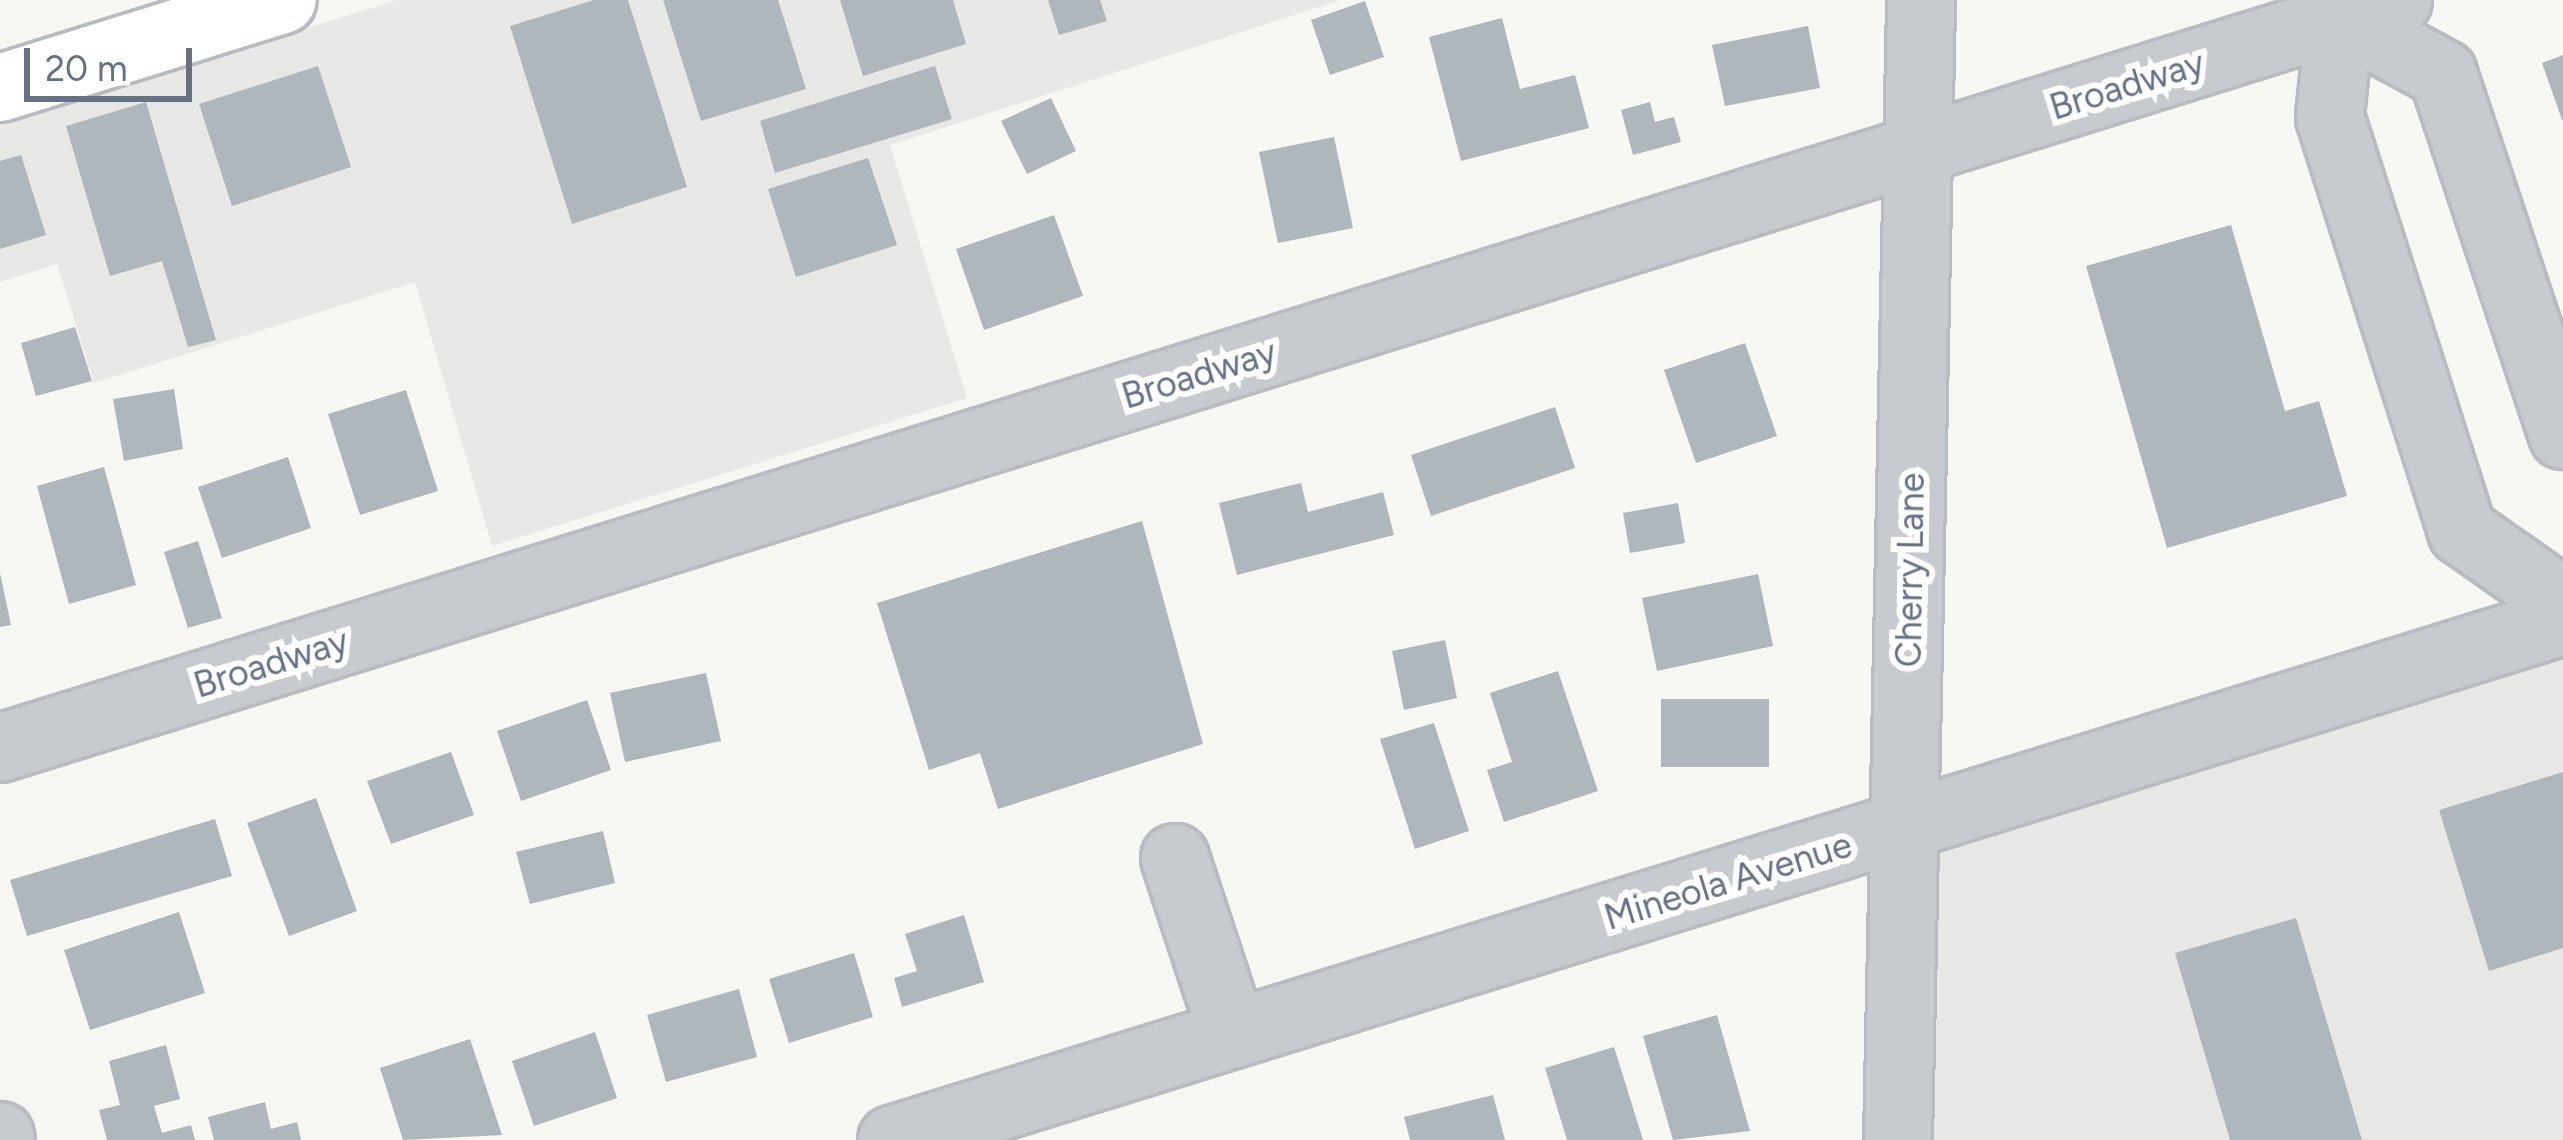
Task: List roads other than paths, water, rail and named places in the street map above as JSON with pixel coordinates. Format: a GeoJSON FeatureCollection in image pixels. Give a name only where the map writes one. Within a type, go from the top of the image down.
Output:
{"type":"FeatureCollection","features":[{"type":"Feature","properties":{"kind":"main road"},"geometry":{"type":"LineString","coordinates":[[0,88],[283,0]]}},
{"type":"Feature","properties":{"kind":"street","name":"Cherry Lane"},"geometry":{"type":"LineString","coordinates":[[1898,1140],[1921,0]]}},
{"type":"Feature","properties":{"kind":"street","name":"Broadway"},"geometry":{"type":"LineString","coordinates":[[0,748],[2369,9]]}},
{"type":"Feature","properties":{"kind":"street"},"geometry":{"type":"LineString","coordinates":[[2563,435],[2444,74],[2369,9],[2330,117],[2462,531],[2563,602]]}},
{"type":"Feature","properties":{"kind":"street","name":"Mineola Avenue"},"geometry":{"type":"LineString","coordinates":[[892,1140],[2563,621]]}},
{"type":"Feature","properties":{"kind":"street"},"geometry":{"type":"LineString","coordinates":[[1175,858],[1233,1034]]}}]}
